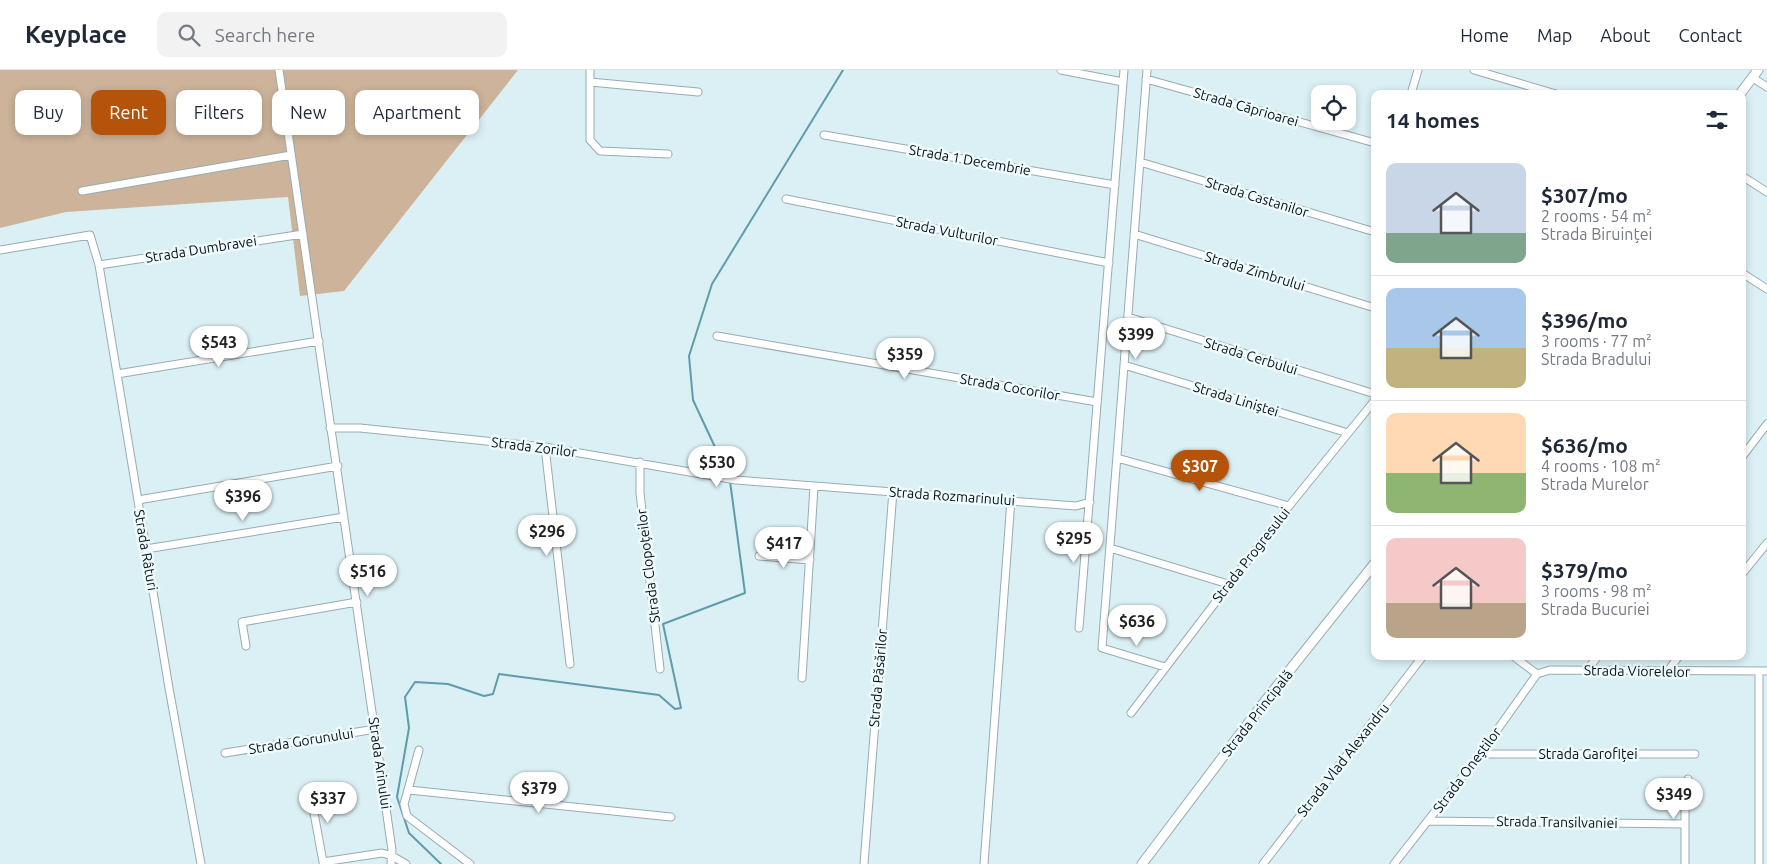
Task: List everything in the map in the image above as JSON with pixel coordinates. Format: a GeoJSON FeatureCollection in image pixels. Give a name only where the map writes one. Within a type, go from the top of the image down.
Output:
{"type":"FeatureCollection","features":[{"type":"Feature","properties":{"kind":"main road"},"geometry":{"type":"LineString","coordinates":[[1743,90],[1756,74]]}},
{"type":"Feature","properties":{"kind":"main road","name":"Strada Principală"},"geometry":{"type":"LineString","coordinates":[[1142,864],[1262,705],[1371,567]]}},
{"type":"Feature","properties":{"kind":"street","name":"Strada Arinului"},"geometry":{"type":"LineString","coordinates":[[279,70],[330,428],[338,466],[376,728],[392,856],[391,864]]}},
{"type":"Feature","properties":{"kind":"street"},"geometry":{"type":"LineString","coordinates":[[590,70],[590,140],[597,149],[668,154]]}},
{"type":"Feature","properties":{"kind":"street"},"geometry":{"type":"LineString","coordinates":[[1061,70],[1123,82]]}},
{"type":"Feature","properties":{"kind":"street"},"geometry":{"type":"LineString","coordinates":[[1079,628],[1124,70]]}},
{"type":"Feature","properties":{"kind":"street"},"geometry":{"type":"LineString","coordinates":[[1147,70],[1102,648],[1166,667]]}},
{"type":"Feature","properties":{"kind":"street"},"geometry":{"type":"LineString","coordinates":[[1412,90],[1418,70]]}},
{"type":"Feature","properties":{"kind":"street"},"geometry":{"type":"LineString","coordinates":[[1474,70],[1542,90]]}},
{"type":"Feature","properties":{"kind":"street"},"geometry":{"type":"LineString","coordinates":[[1756,74],[1767,87]]}},
{"type":"Feature","properties":{"kind":"street","name":"Strada Căprioarei"},"geometry":{"type":"LineString","coordinates":[[1146,79],[1371,142]]}},
{"type":"Feature","properties":{"kind":"street"},"geometry":{"type":"LineString","coordinates":[[590,82],[698,92]]}},
{"type":"Feature","properties":{"kind":"street","name":"Strada 1 Decembrie"},"geometry":{"type":"LineString","coordinates":[[824,135],[1115,186]]}},
{"type":"Feature","properties":{"kind":"street"},"geometry":{"type":"LineString","coordinates":[[82,191],[291,156]]}},
{"type":"Feature","properties":{"kind":"street","name":"Strada Castanilor"},"geometry":{"type":"LineString","coordinates":[[1140,162],[1371,231]]}},
{"type":"Feature","properties":{"kind":"street"},"geometry":{"type":"LineString","coordinates":[[1746,179],[1767,192]]}},
{"type":"Feature","properties":{"kind":"street","name":"Strada Vulturilor"},"geometry":{"type":"LineString","coordinates":[[786,199],[1109,263]]}},
{"type":"Feature","properties":{"kind":"street","name":"Strada Dumbravei"},"geometry":{"type":"LineString","coordinates":[[99,265],[303,234]]}},
{"type":"Feature","properties":{"kind":"street","name":"Strada Zimbrului"},"geometry":{"type":"LineString","coordinates":[[1134,234],[1371,307]]}},
{"type":"Feature","properties":{"kind":"street","name":"Strada Râturi"},"geometry":{"type":"LineString","coordinates":[[0,250],[90,235],[99,265],[169,688],[201,864]]}},
{"type":"Feature","properties":{"kind":"street"},"geometry":{"type":"LineString","coordinates":[[1746,276],[1767,289]]}},
{"type":"Feature","properties":{"kind":"street","name":"Strada Cerbului"},"geometry":{"type":"LineString","coordinates":[[1128,317],[1371,393]]}},
{"type":"Feature","properties":{"kind":"street","name":"Strada Cocorilor"},"geometry":{"type":"LineString","coordinates":[[717,336],[1097,402]]}},
{"type":"Feature","properties":{"kind":"street"},"geometry":{"type":"LineString","coordinates":[[117,374],[319,341]]}},
{"type":"Feature","properties":{"kind":"street","name":"Strada Liniștei"},"geometry":{"type":"LineString","coordinates":[[1124,365],[1348,433]]}},
{"type":"Feature","properties":{"kind":"street","name":"Strada Progresului"},"geometry":{"type":"LineString","coordinates":[[1131,713],[1228,584],[1371,405]]}},
{"type":"Feature","properties":{"kind":"street"},"geometry":{"type":"LineString","coordinates":[[1746,452],[1767,424]]}},
{"type":"Feature","properties":{"kind":"street","name":"Strada Zorilor"},"geometry":{"type":"LineString","coordinates":[[330,428],[360,428],[545,447],[736,480]]}},
{"type":"Feature","properties":{"kind":"street"},"geometry":{"type":"LineString","coordinates":[[545,447],[570,664]]}},
{"type":"Feature","properties":{"kind":"street"},"geometry":{"type":"LineString","coordinates":[[1117,458],[1289,506]]}},
{"type":"Feature","properties":{"kind":"street","name":"Strada Clopoțeilor"},"geometry":{"type":"LineString","coordinates":[[640,462],[640,502],[660,669]]}},
{"type":"Feature","properties":{"kind":"street"},"geometry":{"type":"LineString","coordinates":[[138,500],[338,466]]}},
{"type":"Feature","properties":{"kind":"street","name":"Strada Rozmarinului"},"geometry":{"type":"LineString","coordinates":[[736,480],[1076,506],[1090,502]]}},
{"type":"Feature","properties":{"kind":"street"},"geometry":{"type":"LineString","coordinates":[[802,678],[814,487]]}},
{"type":"Feature","properties":{"kind":"street","name":"Strada Păsărilor"},"geometry":{"type":"LineString","coordinates":[[864,864],[893,491]]}},
{"type":"Feature","properties":{"kind":"street"},"geometry":{"type":"LineString","coordinates":[[984,864],[1011,500]]}},
{"type":"Feature","properties":{"kind":"street"},"geometry":{"type":"LineString","coordinates":[[146,549],[344,517]]}},
{"type":"Feature","properties":{"kind":"street"},"geometry":{"type":"LineString","coordinates":[[1746,569],[1767,543]]}},
{"type":"Feature","properties":{"kind":"street"},"geometry":{"type":"LineString","coordinates":[[1110,548],[1228,584]]}},
{"type":"Feature","properties":{"kind":"street"},"geometry":{"type":"LineString","coordinates":[[759,556],[810,560]]}},
{"type":"Feature","properties":{"kind":"street"},"geometry":{"type":"LineString","coordinates":[[246,646],[242,622],[357,602]]}},
{"type":"Feature","properties":{"kind":"street","name":"Strada Vlad Alexandru"},"geometry":{"type":"LineString","coordinates":[[1263,864],[1420,660]]}},
{"type":"Feature","properties":{"kind":"street"},"geometry":{"type":"LineString","coordinates":[[1518,660],[1537,674]]}},
{"type":"Feature","properties":{"kind":"street"},"geometry":{"type":"LineString","coordinates":[[1588,670],[1595,660]]}},
{"type":"Feature","properties":{"kind":"street"},"geometry":{"type":"LineString","coordinates":[[1667,672],[1676,660]]}},
{"type":"Feature","properties":{"kind":"street","name":"Strada Viorelelor"},"geometry":{"type":"LineString","coordinates":[[1537,674],[1550,670],[1763,671]]}},
{"type":"Feature","properties":{"kind":"street"},"geometry":{"type":"LineString","coordinates":[[1759,864],[1763,671]]}},
{"type":"Feature","properties":{"kind":"street","name":"Strada Oneștilor"},"geometry":{"type":"LineString","coordinates":[[1394,864],[1480,754],[1537,674]]}},
{"type":"Feature","properties":{"kind":"street","name":"Strada Gorunului"},"geometry":{"type":"LineString","coordinates":[[225,754],[376,728]]}},
{"type":"Feature","properties":{"kind":"street"},"geometry":{"type":"LineString","coordinates":[[420,750],[404,804],[406,816],[470,864]]}},
{"type":"Feature","properties":{"kind":"street","name":"Strada Garofiței"},"geometry":{"type":"LineString","coordinates":[[1480,754],[1696,754]]}},
{"type":"Feature","properties":{"kind":"street"},"geometry":{"type":"LineString","coordinates":[[1685,864],[1685,790],[1688,779]]}},
{"type":"Feature","properties":{"kind":"street"},"geometry":{"type":"LineString","coordinates":[[409,790],[671,817]]}},
{"type":"Feature","properties":{"kind":"street"},"geometry":{"type":"LineString","coordinates":[[310,791],[324,863],[382,853],[406,864]]}},
{"type":"Feature","properties":{"kind":"street","name":"Strada Transilvaniei"},"geometry":{"type":"LineString","coordinates":[[1428,821],[1685,824]]}},
{"type":"Feature","properties":{"kind":"shaded area"},"geometry":{"type":"Polygon","coordinates":[[[0,70],[518,70],[479,120],[479,90],[355,90],[355,135],[467,135],[344,291],[300,296],[288,197],[66,212],[0,228],[0,70]]]}},
{"type":"Feature","properties":{"kind":"waterway"},"geometry":{"type":"LineString","coordinates":[[729,477],[693,400],[689,356],[712,284],[843,70]]}},
{"type":"Feature","properties":{"kind":"waterway"},"geometry":{"type":"LineString","coordinates":[[441,864],[409,833],[397,797],[409,728],[405,697],[415,682],[448,684],[484,696],[493,694],[499,674],[659,695],[675,709],[681,708],[663,624],[745,593],[730,481]]}}]}
